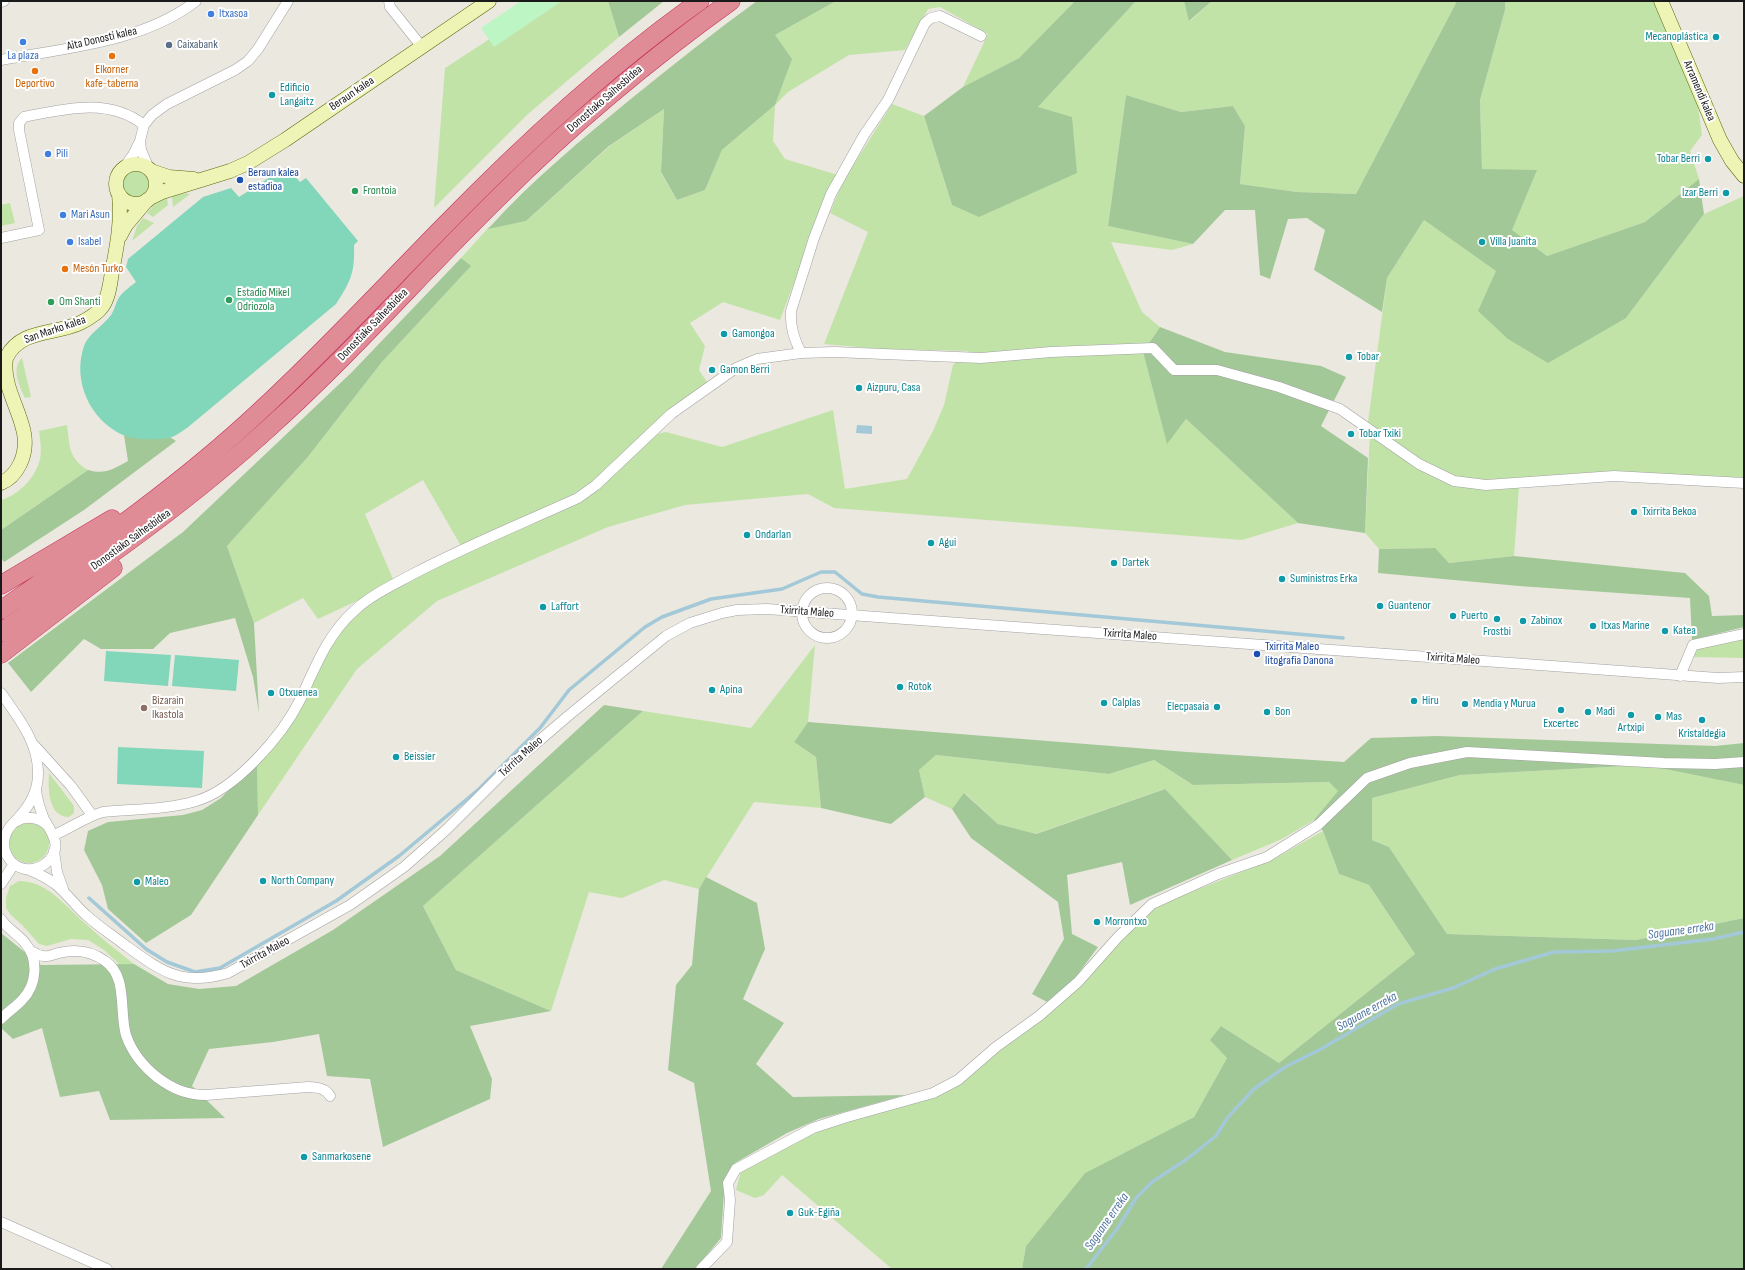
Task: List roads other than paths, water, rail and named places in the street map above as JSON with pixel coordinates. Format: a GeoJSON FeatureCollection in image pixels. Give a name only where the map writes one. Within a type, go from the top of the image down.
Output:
{"type":"FeatureCollection","features":[{"type":"Feature","properties":{"kind":"highway","name":"Donostiako Saihesbidea"},"geometry":{"type":"LineString","coordinates":[[1,610],[99,542],[213,453],[289,385],[445,225],[534,138],[611,69],[700,1]]}},
{"type":"Feature","properties":{"kind":"highway","name":"Donostiako Saihesbidea"},"geometry":{"type":"LineString","coordinates":[[1,632],[110,555],[203,486],[272,426],[329,371],[458,238],[546,151],[628,79],[731,1]]}},
{"type":"Feature","properties":{"kind":"highway"},"geometry":{"type":"LineString","coordinates":[[1,654],[165,529],[186,509],[203,486]]}},
{"type":"Feature","properties":{"kind":"highway"},"geometry":{"type":"LineString","coordinates":[[1,585],[132,507],[156,499]]}},
{"type":"Feature","properties":{"kind":"street","name":"Aita Donosti kalea"},"geometry":{"type":"LineString","coordinates":[[1,60],[124,36],[153,27],[188,8],[196,1]]}},
{"type":"Feature","properties":{"kind":"street"},"geometry":{"type":"LineString","coordinates":[[140,141],[141,150],[156,182],[155,188],[148,199],[136,204],[129,203],[119,194],[116,182],[118,175],[133,155],[140,141],[144,125],[152,115],[167,104],[234,70],[248,60],[258,49],[288,1]]}},
{"type":"Feature","properties":{"kind":"street"},"geometry":{"type":"LineString","coordinates":[[389,1],[390,7],[422,47]]}},
{"type":"Feature","properties":{"kind":"street","name":"Beraun kalea"},"geometry":{"type":"LineString","coordinates":[[148,199],[230,171],[254,159],[489,1]]}},
{"type":"Feature","properties":{"kind":"street","name":"Arramendi kalea"},"geometry":{"type":"LineString","coordinates":[[1661,1],[1720,140],[1732,161],[1744,176]]}},
{"type":"Feature","properties":{"kind":"street"},"geometry":{"type":"LineString","coordinates":[[801,353],[794,338],[790,323],[791,310],[814,238],[831,194],[864,135],[888,100],[925,23],[931,18],[940,16],[981,36]]}},
{"type":"Feature","properties":{"kind":"street"},"geometry":{"type":"LineString","coordinates":[[1,238],[39,230],[19,130],[19,123],[24,117],[71,107],[108,108],[136,118],[144,125]]}},
{"type":"Feature","properties":{"kind":"street"},"geometry":{"type":"LineString","coordinates":[[123,169],[132,164],[139,164],[150,170]]}},
{"type":"Feature","properties":{"kind":"street","name":"Beraun kalea"},"geometry":{"type":"LineString","coordinates":[[150,170],[180,179],[210,177]]}},
{"type":"Feature","properties":{"kind":"street","name":"San Marko kalea"},"geometry":{"type":"LineString","coordinates":[[1,483],[17,471],[23,457],[24,445],[22,432],[5,395],[2,384],[3,368],[6,358],[19,342],[29,336],[79,324],[91,317],[101,308],[108,296],[119,238],[119,194]]}},
{"type":"Feature","properties":{"kind":"street","name":"San Marko kalea"},"geometry":{"type":"LineString","coordinates":[[119,238],[129,221],[148,199]]}},
{"type":"Feature","properties":{"kind":"street"},"geometry":{"type":"LineString","coordinates":[[52,831],[67,830],[92,815],[102,812],[183,804],[211,795],[222,788],[237,777],[266,749],[281,731],[295,710],[326,644],[338,627],[367,600],[437,562],[578,498],[596,485],[671,414],[736,368],[757,359],[801,353],[835,352],[981,358],[1051,352],[1154,348],[1174,370],[1217,370],[1279,387],[1340,409],[1419,464],[1454,481],[1486,485],[1614,476],[1744,483]]}},
{"type":"Feature","properties":{"kind":"street"},"geometry":{"type":"LineString","coordinates":[[829,588],[834,589],[844,595],[850,604],[852,615],[847,628],[835,637],[828,638],[815,635],[809,631],[805,625],[802,612],[808,596],[818,590],[829,588]]}},
{"type":"Feature","properties":{"kind":"street","name":"Txirrita Maleo"},"geometry":{"type":"LineString","coordinates":[[27,869],[47,878],[64,891],[75,905],[92,920],[162,970],[177,976],[194,978],[211,977],[228,973],[350,905],[404,867],[446,830],[512,764],[666,636],[690,624],[722,613],[752,609],[852,615],[1680,676],[1718,678],[1744,677]]}},
{"type":"Feature","properties":{"kind":"street"},"geometry":{"type":"LineString","coordinates":[[1680,676],[1693,645],[1744,634]]}},
{"type":"Feature","properties":{"kind":"street"},"geometry":{"type":"LineString","coordinates":[[1,693],[33,744],[71,786],[92,815]]}},
{"type":"Feature","properties":{"kind":"street"},"geometry":{"type":"LineString","coordinates":[[33,744],[38,773],[36,790],[40,808],[52,831],[55,842],[54,851],[57,872],[64,891]]}},
{"type":"Feature","properties":{"kind":"street"},"geometry":{"type":"LineString","coordinates":[[700,1269],[727,1242],[730,1200],[728,1183],[736,1169],[813,1128],[933,1093],[958,1080],[996,1047],[1039,1016],[1078,982],[1118,937],[1152,904],[1218,874],[1267,857],[1318,826],[1368,778],[1410,763],[1467,752],[1664,763],[1715,764],[1744,762]]}},
{"type":"Feature","properties":{"kind":"street"},"geometry":{"type":"LineString","coordinates":[[36,790],[27,808],[6,834],[4,846],[6,855],[14,864],[27,869],[42,866],[49,860],[54,851]]}},
{"type":"Feature","properties":{"kind":"street"},"geometry":{"type":"LineString","coordinates":[[14,823],[22,819],[33,818],[43,821],[52,831]]}},
{"type":"Feature","properties":{"kind":"street"},"geometry":{"type":"LineString","coordinates":[[1,884],[14,864]]}},
{"type":"Feature","properties":{"kind":"street"},"geometry":{"type":"LineString","coordinates":[[1,919],[32,952],[45,957],[60,952],[80,951],[94,954],[106,962],[115,973],[121,988],[126,1035],[134,1051],[145,1067],[177,1090],[194,1095],[206,1095],[316,1087],[328,1092],[330,1096]]}},
{"type":"Feature","properties":{"kind":"street"},"geometry":{"type":"LineString","coordinates":[[2,1017],[28,993],[34,975],[35,964],[32,952]]}},
{"type":"Feature","properties":{"kind":"street"},"geometry":{"type":"LineString","coordinates":[[1,1222],[107,1269]]}},
{"type":"Feature","properties":{"kind":"water"},"geometry":{"type":"Polygon","coordinates":[[[857,425],[872,426],[872,434],[856,433],[857,425]]]}},
{"type":"Feature","properties":{"kind":"waterway"},"geometry":{"type":"LineString","coordinates":[[89,898],[146,949],[167,962],[195,972],[220,968],[336,901],[399,856],[479,789],[540,728],[569,690],[645,627],[662,617],[711,599],[782,589],[821,572],[835,572],[862,594],[878,597],[1343,638]]}},
{"type":"Feature","properties":{"kind":"waterway","name":"Saguane erreka"},"geometry":{"type":"LineString","coordinates":[[1086,1269],[1117,1229],[1137,1197],[1152,1182],[1187,1159],[1216,1136],[1228,1117],[1254,1089],[1285,1067],[1321,1049],[1398,1004],[1453,988],[1495,969],[1554,952],[1612,951],[1713,939],[1744,932]]}},
{"type":"Feature","properties":{"kind":"place","name":"Itxasoa"},"geometry":{"type":"Point","coordinates":[211,14]}},
{"type":"Feature","properties":{"kind":"place","name":"Mecanoplástica"},"geometry":{"type":"Point","coordinates":[1716,37]}},
{"type":"Feature","properties":{"kind":"place","name":"La plaza"},"geometry":{"type":"Point","coordinates":[23,42]}},
{"type":"Feature","properties":{"kind":"place","name":"Caixabank"},"geometry":{"type":"Point","coordinates":[169,45]}},
{"type":"Feature","properties":{"kind":"place","name":"Elkorner kafe-taberna"},"geometry":{"type":"Point","coordinates":[112,56]}},
{"type":"Feature","properties":{"kind":"place","name":"Deportivo"},"geometry":{"type":"Point","coordinates":[35,71]}},
{"type":"Feature","properties":{"kind":"place","name":"Edificio Langaitz"},"geometry":{"type":"Point","coordinates":[272,95]}},
{"type":"Feature","properties":{"kind":"place","name":"Pili"},"geometry":{"type":"Point","coordinates":[48,154]}},
{"type":"Feature","properties":{"kind":"place","name":"Tobar Berri"},"geometry":{"type":"Point","coordinates":[1708,159]}},
{"type":"Feature","properties":{"kind":"place","name":"Beraun kalea estadioa"},"geometry":{"type":"Point","coordinates":[240,180]}},
{"type":"Feature","properties":{"kind":"place","name":"Frontoia"},"geometry":{"type":"Point","coordinates":[355,191]}},
{"type":"Feature","properties":{"kind":"place","name":"Izar Berri"},"geometry":{"type":"Point","coordinates":[1726,193]}},
{"type":"Feature","properties":{"kind":"place","name":"Mari Asun"},"geometry":{"type":"Point","coordinates":[63,215]}},
{"type":"Feature","properties":{"kind":"place","name":"Isabel"},"geometry":{"type":"Point","coordinates":[70,242]}},
{"type":"Feature","properties":{"kind":"place","name":"Villa Juanita"},"geometry":{"type":"Point","coordinates":[1482,242]}},
{"type":"Feature","properties":{"kind":"place","name":"Mesón Turko"},"geometry":{"type":"Point","coordinates":[65,269]}},
{"type":"Feature","properties":{"kind":"place","name":"Estadio Mikel Odriozola"},"geometry":{"type":"Point","coordinates":[229,300]}},
{"type":"Feature","properties":{"kind":"place","name":"Om Shanti"},"geometry":{"type":"Point","coordinates":[51,302]}},
{"type":"Feature","properties":{"kind":"place","name":"Gamongoa"},"geometry":{"type":"Point","coordinates":[724,334]}},
{"type":"Feature","properties":{"kind":"place","name":"Tobar"},"geometry":{"type":"Point","coordinates":[1349,357]}},
{"type":"Feature","properties":{"kind":"place","name":"Gamon Berri"},"geometry":{"type":"Point","coordinates":[712,370]}},
{"type":"Feature","properties":{"kind":"place","name":"Aizpuru, Casa"},"geometry":{"type":"Point","coordinates":[859,388]}},
{"type":"Feature","properties":{"kind":"place","name":"Tobar Txiki"},"geometry":{"type":"Point","coordinates":[1351,434]}},
{"type":"Feature","properties":{"kind":"place","name":"Txirrita Bekoa"},"geometry":{"type":"Point","coordinates":[1634,512]}},
{"type":"Feature","properties":{"kind":"place","name":"Ondarlan"},"geometry":{"type":"Point","coordinates":[747,535]}},
{"type":"Feature","properties":{"kind":"place","name":"Agui"},"geometry":{"type":"Point","coordinates":[931,543]}},
{"type":"Feature","properties":{"kind":"place","name":"Dartek"},"geometry":{"type":"Point","coordinates":[1114,563]}},
{"type":"Feature","properties":{"kind":"place","name":"Suministros Erka"},"geometry":{"type":"Point","coordinates":[1282,579]}},
{"type":"Feature","properties":{"kind":"place","name":"Guantenor"},"geometry":{"type":"Point","coordinates":[1380,606]}},
{"type":"Feature","properties":{"kind":"place","name":"Laffort"},"geometry":{"type":"Point","coordinates":[543,607]}},
{"type":"Feature","properties":{"kind":"place","name":"Puerto"},"geometry":{"type":"Point","coordinates":[1453,616]}},
{"type":"Feature","properties":{"kind":"place","name":"Frostbi"},"geometry":{"type":"Point","coordinates":[1497,619]}},
{"type":"Feature","properties":{"kind":"place","name":"Zabinox"},"geometry":{"type":"Point","coordinates":[1523,621]}},
{"type":"Feature","properties":{"kind":"place","name":"Itxas Marine"},"geometry":{"type":"Point","coordinates":[1593,626]}},
{"type":"Feature","properties":{"kind":"place","name":"Katea"},"geometry":{"type":"Point","coordinates":[1665,631]}},
{"type":"Feature","properties":{"kind":"place","name":"Txirrita Maleo litografía Danona"},"geometry":{"type":"Point","coordinates":[1257,654]}},
{"type":"Feature","properties":{"kind":"place","name":"Rotok"},"geometry":{"type":"Point","coordinates":[900,687]}},
{"type":"Feature","properties":{"kind":"place","name":"Apina"},"geometry":{"type":"Point","coordinates":[712,690]}},
{"type":"Feature","properties":{"kind":"place","name":"Otxuenea"},"geometry":{"type":"Point","coordinates":[271,693]}},
{"type":"Feature","properties":{"kind":"place","name":"Hiru"},"geometry":{"type":"Point","coordinates":[1414,701]}},
{"type":"Feature","properties":{"kind":"place","name":"Calplas"},"geometry":{"type":"Point","coordinates":[1104,703]}},
{"type":"Feature","properties":{"kind":"place","name":"Mendia y Murua"},"geometry":{"type":"Point","coordinates":[1465,704]}},
{"type":"Feature","properties":{"kind":"place","name":"Elecpasaia"},"geometry":{"type":"Point","coordinates":[1217,707]}},
{"type":"Feature","properties":{"kind":"place","name":"Bizarain Ikastola"},"geometry":{"type":"Point","coordinates":[144,708]}},
{"type":"Feature","properties":{"kind":"place","name":"Excertec"},"geometry":{"type":"Point","coordinates":[1561,710]}},
{"type":"Feature","properties":{"kind":"place","name":"Bon"},"geometry":{"type":"Point","coordinates":[1267,712]}},
{"type":"Feature","properties":{"kind":"place","name":"Madi"},"geometry":{"type":"Point","coordinates":[1588,712]}},
{"type":"Feature","properties":{"kind":"place","name":"Artxipi"},"geometry":{"type":"Point","coordinates":[1631,715]}},
{"type":"Feature","properties":{"kind":"place","name":"Mas"},"geometry":{"type":"Point","coordinates":[1658,717]}},
{"type":"Feature","properties":{"kind":"place","name":"Kristaldegia"},"geometry":{"type":"Point","coordinates":[1702,720]}},
{"type":"Feature","properties":{"kind":"place","name":"Beissier"},"geometry":{"type":"Point","coordinates":[396,757]}},
{"type":"Feature","properties":{"kind":"place","name":"North Company"},"geometry":{"type":"Point","coordinates":[263,881]}},
{"type":"Feature","properties":{"kind":"place","name":"Maleo"},"geometry":{"type":"Point","coordinates":[137,882]}},
{"type":"Feature","properties":{"kind":"place","name":"Morrontxo"},"geometry":{"type":"Point","coordinates":[1097,922]}},
{"type":"Feature","properties":{"kind":"place","name":"Sanmarkosene"},"geometry":{"type":"Point","coordinates":[304,1157]}},
{"type":"Feature","properties":{"kind":"place","name":"Guk-Egiña"},"geometry":{"type":"Point","coordinates":[790,1213]}}]}
